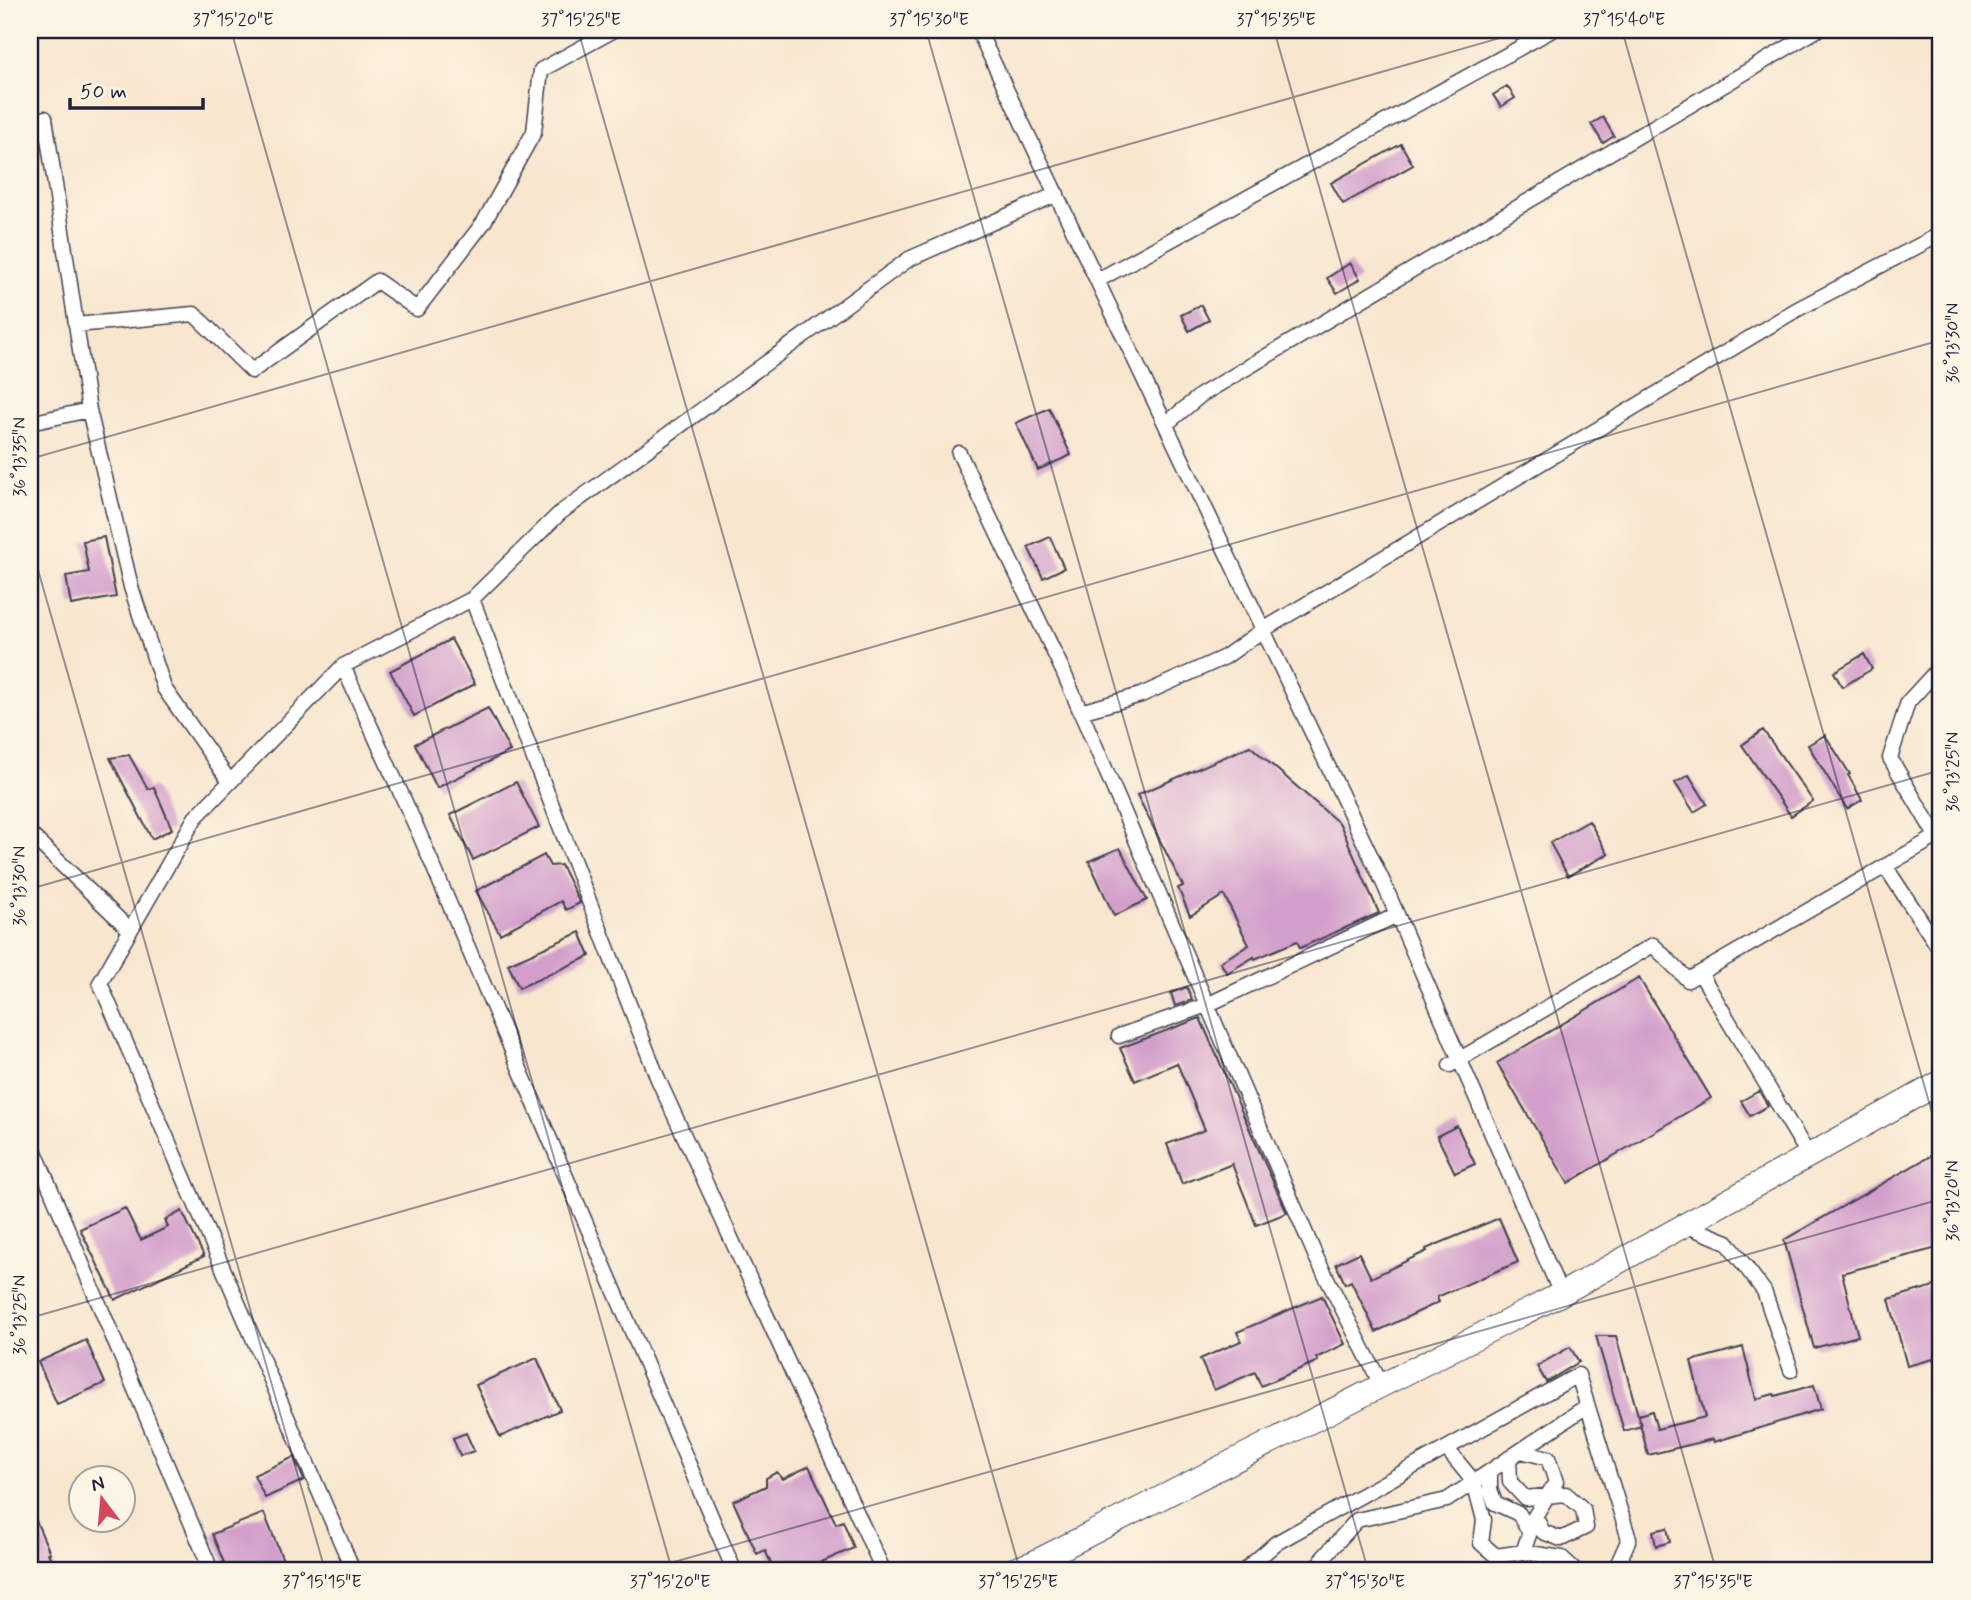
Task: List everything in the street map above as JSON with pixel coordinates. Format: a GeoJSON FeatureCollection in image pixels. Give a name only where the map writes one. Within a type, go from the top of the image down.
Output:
{"type":"FeatureCollection","features":[{"type":"Feature","properties":{"kind":"main road"},"geometry":{"type":"LineString","coordinates":[[1013,1570],[1035,1562],[1561,1294],[1941,1082]]}},
{"type":"Feature","properties":{"kind":"street"},"geometry":{"type":"LineString","coordinates":[[76,325],[194,314],[252,371],[377,281],[417,309],[484,222],[534,132],[541,69],[614,30]]}},
{"type":"Feature","properties":{"kind":"street"},"geometry":{"type":"LineString","coordinates":[[978,30],[1397,915],[1455,1062],[1561,1294]]}},
{"type":"Feature","properties":{"kind":"street"},"geometry":{"type":"LineString","coordinates":[[1098,279],[1552,30]]}},
{"type":"Feature","properties":{"kind":"street"},"geometry":{"type":"LineString","coordinates":[[1166,424],[1201,395],[1817,30]]}},
{"type":"Feature","properties":{"kind":"street"},"geometry":{"type":"LineString","coordinates":[[45,118],[89,410],[131,587],[164,688],[230,782]]}},
{"type":"Feature","properties":{"kind":"street"},"geometry":{"type":"LineString","coordinates":[[353,1570],[100,983],[195,818],[343,666],[472,599],[560,513],[909,259],[1057,194]]}},
{"type":"Feature","properties":{"kind":"street"},"geometry":{"type":"LineString","coordinates":[[1080,712],[1141,695],[1225,657],[1263,629],[1796,310],[1941,234]]}},
{"type":"Feature","properties":{"kind":"street"},"geometry":{"type":"LineString","coordinates":[[30,423],[89,410]]}},
{"type":"Feature","properties":{"kind":"street"},"geometry":{"type":"LineString","coordinates":[[959,453],[1080,712],[1316,1257],[1382,1386]]}},
{"type":"Feature","properties":{"kind":"street"},"geometry":{"type":"LineString","coordinates":[[472,599],[658,1079],[883,1570]]}},
{"type":"Feature","properties":{"kind":"street"},"geometry":{"type":"LineString","coordinates":[[343,666],[419,833],[734,1570]]}},
{"type":"Feature","properties":{"kind":"street"},"geometry":{"type":"LineString","coordinates":[[1455,1062],[1653,945],[1688,980],[1939,835],[1889,758],[1908,702],[1941,666]]}},
{"type":"Feature","properties":{"kind":"street"},"geometry":{"type":"LineString","coordinates":[[30,834],[130,930]]}},
{"type":"Feature","properties":{"kind":"street"},"geometry":{"type":"LineString","coordinates":[[1885,866],[1941,951]]}},
{"type":"Feature","properties":{"kind":"street"},"geometry":{"type":"LineString","coordinates":[[1119,1036],[1207,1005],[1397,915]]}},
{"type":"Feature","properties":{"kind":"street"},"geometry":{"type":"LineString","coordinates":[[1700,973],[1809,1156]]}},
{"type":"Feature","properties":{"kind":"street"},"geometry":{"type":"LineString","coordinates":[[30,1140],[211,1570]]}},
{"type":"Feature","properties":{"kind":"street"},"geometry":{"type":"LineString","coordinates":[[1685,1224],[1727,1242],[1765,1291],[1791,1370]]}},
{"type":"Feature","properties":{"kind":"street"},"geometry":{"type":"LineString","coordinates":[[1245,1570],[1276,1543],[1578,1376],[1629,1539],[1615,1570]]}},
{"type":"Feature","properties":{"kind":"street"},"geometry":{"type":"LineString","coordinates":[[1320,1570],[1322,1559],[1357,1520],[1447,1500],[1587,1406]]}},
{"type":"Feature","properties":{"kind":"street"},"geometry":{"type":"LineString","coordinates":[[1447,1449],[1474,1482],[1484,1520],[1481,1543],[1496,1556],[1523,1552],[1562,1558],[1575,1570]]}},
{"type":"Feature","properties":{"kind":"street"},"geometry":{"type":"LineString","coordinates":[[1515,1455],[1548,1458],[1556,1482],[1546,1495],[1525,1498],[1510,1482],[1515,1455]]}},
{"type":"Feature","properties":{"kind":"street"},"geometry":{"type":"LineString","coordinates":[[1490,1471],[1490,1489],[1495,1503],[1519,1514],[1530,1532],[1523,1552]]}},
{"type":"Feature","properties":{"kind":"street"},"geometry":{"type":"LineString","coordinates":[[1256,1570],[1261,1556]]}},
{"type":"Feature","properties":{"kind":"building"},"geometry":{"type":"Polygon","coordinates":[[[1507,86],[1515,98],[1501,107],[1493,95],[1507,86]]]}},
{"type":"Feature","properties":{"kind":"building"},"geometry":{"type":"Polygon","coordinates":[[[1603,117],[1614,136],[1603,143],[1591,124],[1603,117]]]}},
{"type":"Feature","properties":{"kind":"building"},"geometry":{"type":"Polygon","coordinates":[[[1401,144],[1413,165],[1343,204],[1331,183],[1401,144]]]}},
{"type":"Feature","properties":{"kind":"building"},"geometry":{"type":"Polygon","coordinates":[[[1350,263],[1360,279],[1337,293],[1327,278],[1350,263]]]}},
{"type":"Feature","properties":{"kind":"building"},"geometry":{"type":"Polygon","coordinates":[[[1201,305],[1209,320],[1189,331],[1181,315],[1201,305]]]}},
{"type":"Feature","properties":{"kind":"building"},"geometry":{"type":"Polygon","coordinates":[[[1049,408],[1071,455],[1038,470],[1016,423],[1049,408]]]}},
{"type":"Feature","properties":{"kind":"building"},"geometry":{"type":"Polygon","coordinates":[[[104,537],[116,597],[71,605],[66,576],[89,572],[83,541],[104,537]]]}},
{"type":"Feature","properties":{"kind":"building"},"geometry":{"type":"Polygon","coordinates":[[[1050,537],[1064,568],[1043,578],[1028,547],[1050,537]]]}},
{"type":"Feature","properties":{"kind":"building"},"geometry":{"type":"Polygon","coordinates":[[[451,639],[475,684],[414,716],[390,671],[451,639]]]}},
{"type":"Feature","properties":{"kind":"building"},"geometry":{"type":"Polygon","coordinates":[[[1864,654],[1872,669],[1842,687],[1834,672],[1864,654]]]}},
{"type":"Feature","properties":{"kind":"building"},"geometry":{"type":"Polygon","coordinates":[[[488,708],[510,751],[437,788],[415,744],[488,708]]]}},
{"type":"Feature","properties":{"kind":"building"},"geometry":{"type":"Polygon","coordinates":[[[1763,730],[1813,801],[1791,816],[1742,745],[1763,730]]]}},
{"type":"Feature","properties":{"kind":"building"},"geometry":{"type":"Polygon","coordinates":[[[1825,735],[1850,774],[1848,775],[1862,800],[1847,809],[1808,745],[1825,735]]]}},
{"type":"Feature","properties":{"kind":"building"},"geometry":{"type":"Polygon","coordinates":[[[1250,746],[1340,824],[1379,913],[1300,948],[1297,941],[1255,959],[1254,957],[1227,973],[1220,962],[1249,945],[1224,895],[1190,916],[1178,888],[1183,886],[1137,795],[1250,746]]]}},
{"type":"Feature","properties":{"kind":"building"},"geometry":{"type":"Polygon","coordinates":[[[129,755],[148,789],[154,787],[172,829],[152,839],[110,758],[129,755]]]}},
{"type":"Feature","properties":{"kind":"building"},"geometry":{"type":"Polygon","coordinates":[[[1689,775],[1707,804],[1694,812],[1675,783],[1689,775]]]}},
{"type":"Feature","properties":{"kind":"building"},"geometry":{"type":"Polygon","coordinates":[[[516,782],[539,827],[473,860],[450,815],[516,782]]]}},
{"type":"Feature","properties":{"kind":"building"},"geometry":{"type":"Polygon","coordinates":[[[1589,821],[1608,854],[1568,876],[1550,843],[1589,821]]]}},
{"type":"Feature","properties":{"kind":"building"},"geometry":{"type":"Polygon","coordinates":[[[1120,848],[1147,900],[1114,916],[1089,861],[1120,848]]]}},
{"type":"Feature","properties":{"kind":"building"},"geometry":{"type":"Polygon","coordinates":[[[544,855],[550,866],[561,865],[580,903],[566,910],[561,901],[500,934],[476,891],[544,855]]]}},
{"type":"Feature","properties":{"kind":"building"},"geometry":{"type":"Polygon","coordinates":[[[580,932],[590,956],[519,988],[508,964],[580,932]]]}},
{"type":"Feature","properties":{"kind":"building"},"geometry":{"type":"Polygon","coordinates":[[[1639,978],[1711,1098],[1568,1183],[1497,1063],[1639,978]]]}},
{"type":"Feature","properties":{"kind":"building"},"geometry":{"type":"Polygon","coordinates":[[[1187,987],[1192,1000],[1175,1006],[1171,993],[1187,987]]]}},
{"type":"Feature","properties":{"kind":"building"},"geometry":{"type":"Polygon","coordinates":[[[1200,1018],[1287,1213],[1256,1225],[1232,1164],[1182,1184],[1167,1144],[1205,1130],[1177,1063],[1135,1081],[1120,1048],[1200,1018]]]}},
{"type":"Feature","properties":{"kind":"building"},"geometry":{"type":"Polygon","coordinates":[[[1759,1091],[1768,1106],[1750,1116],[1741,1101],[1759,1091]]]}},
{"type":"Feature","properties":{"kind":"building"},"geometry":{"type":"Polygon","coordinates":[[[1457,1126],[1475,1164],[1455,1173],[1437,1136],[1457,1126]]]}},
{"type":"Feature","properties":{"kind":"building"},"geometry":{"type":"Polygon","coordinates":[[[1941,1150],[1941,1247],[1842,1273],[1858,1336],[1814,1348],[1784,1240],[1941,1150]]]}},
{"type":"Feature","properties":{"kind":"building"},"geometry":{"type":"Polygon","coordinates":[[[125,1208],[141,1240],[168,1227],[165,1220],[182,1211],[204,1256],[115,1300],[80,1229],[125,1208]]]}},
{"type":"Feature","properties":{"kind":"building"},"geometry":{"type":"Polygon","coordinates":[[[1499,1218],[1518,1262],[1437,1297],[1439,1302],[1376,1332],[1351,1281],[1345,1284],[1336,1264],[1359,1253],[1371,1278],[1427,1251],[1426,1249],[1499,1218]]]}},
{"type":"Feature","properties":{"kind":"building"},"geometry":{"type":"Polygon","coordinates":[[[1941,1284],[1941,1357],[1907,1366],[1889,1299],[1941,1284]]]}},
{"type":"Feature","properties":{"kind":"building"},"geometry":{"type":"Polygon","coordinates":[[[1322,1296],[1345,1344],[1316,1358],[1318,1361],[1261,1386],[1255,1372],[1214,1390],[1200,1359],[1241,1341],[1237,1332],[1322,1296]]]}},
{"type":"Feature","properties":{"kind":"building"},"geometry":{"type":"Polygon","coordinates":[[[1596,1336],[1616,1336],[1641,1426],[1624,1431],[1596,1336]]]}},
{"type":"Feature","properties":{"kind":"building"},"geometry":{"type":"Polygon","coordinates":[[[86,1340],[105,1383],[57,1404],[38,1362],[86,1340]]]}},
{"type":"Feature","properties":{"kind":"building"},"geometry":{"type":"Polygon","coordinates":[[[1570,1347],[1579,1362],[1546,1382],[1537,1366],[1570,1347]]]}},
{"type":"Feature","properties":{"kind":"building"},"geometry":{"type":"Polygon","coordinates":[[[1743,1347],[1756,1399],[1814,1385],[1821,1409],[1714,1442],[1713,1439],[1648,1455],[1638,1415],[1652,1411],[1657,1429],[1705,1417],[1691,1361],[1743,1347]]]}},
{"type":"Feature","properties":{"kind":"building"},"geometry":{"type":"Polygon","coordinates":[[[537,1358],[560,1410],[500,1437],[476,1385],[537,1358]]]}},
{"type":"Feature","properties":{"kind":"building"},"geometry":{"type":"Polygon","coordinates":[[[466,1433],[474,1451],[460,1456],[453,1438],[466,1433]]]}},
{"type":"Feature","properties":{"kind":"building"},"geometry":{"type":"Polygon","coordinates":[[[294,1457],[304,1480],[265,1498],[254,1475],[294,1457]]]}},
{"type":"Feature","properties":{"kind":"building"},"geometry":{"type":"Polygon","coordinates":[[[809,1466],[836,1524],[843,1521],[854,1548],[803,1570],[774,1570],[765,1550],[757,1554],[733,1501],[766,1486],[766,1478],[777,1472],[783,1479],[809,1466]]]}},
{"type":"Feature","properties":{"kind":"building"},"geometry":{"type":"Polygon","coordinates":[[[30,1507],[50,1553],[56,1570],[30,1570],[30,1507]]]}},
{"type":"Feature","properties":{"kind":"building"},"geometry":{"type":"Polygon","coordinates":[[[264,1513],[287,1570],[227,1570],[212,1534],[264,1513]]]}},
{"type":"Feature","properties":{"kind":"building"},"geometry":{"type":"Polygon","coordinates":[[[1667,1528],[1670,1542],[1656,1546],[1653,1531],[1667,1528]]]}}]}
